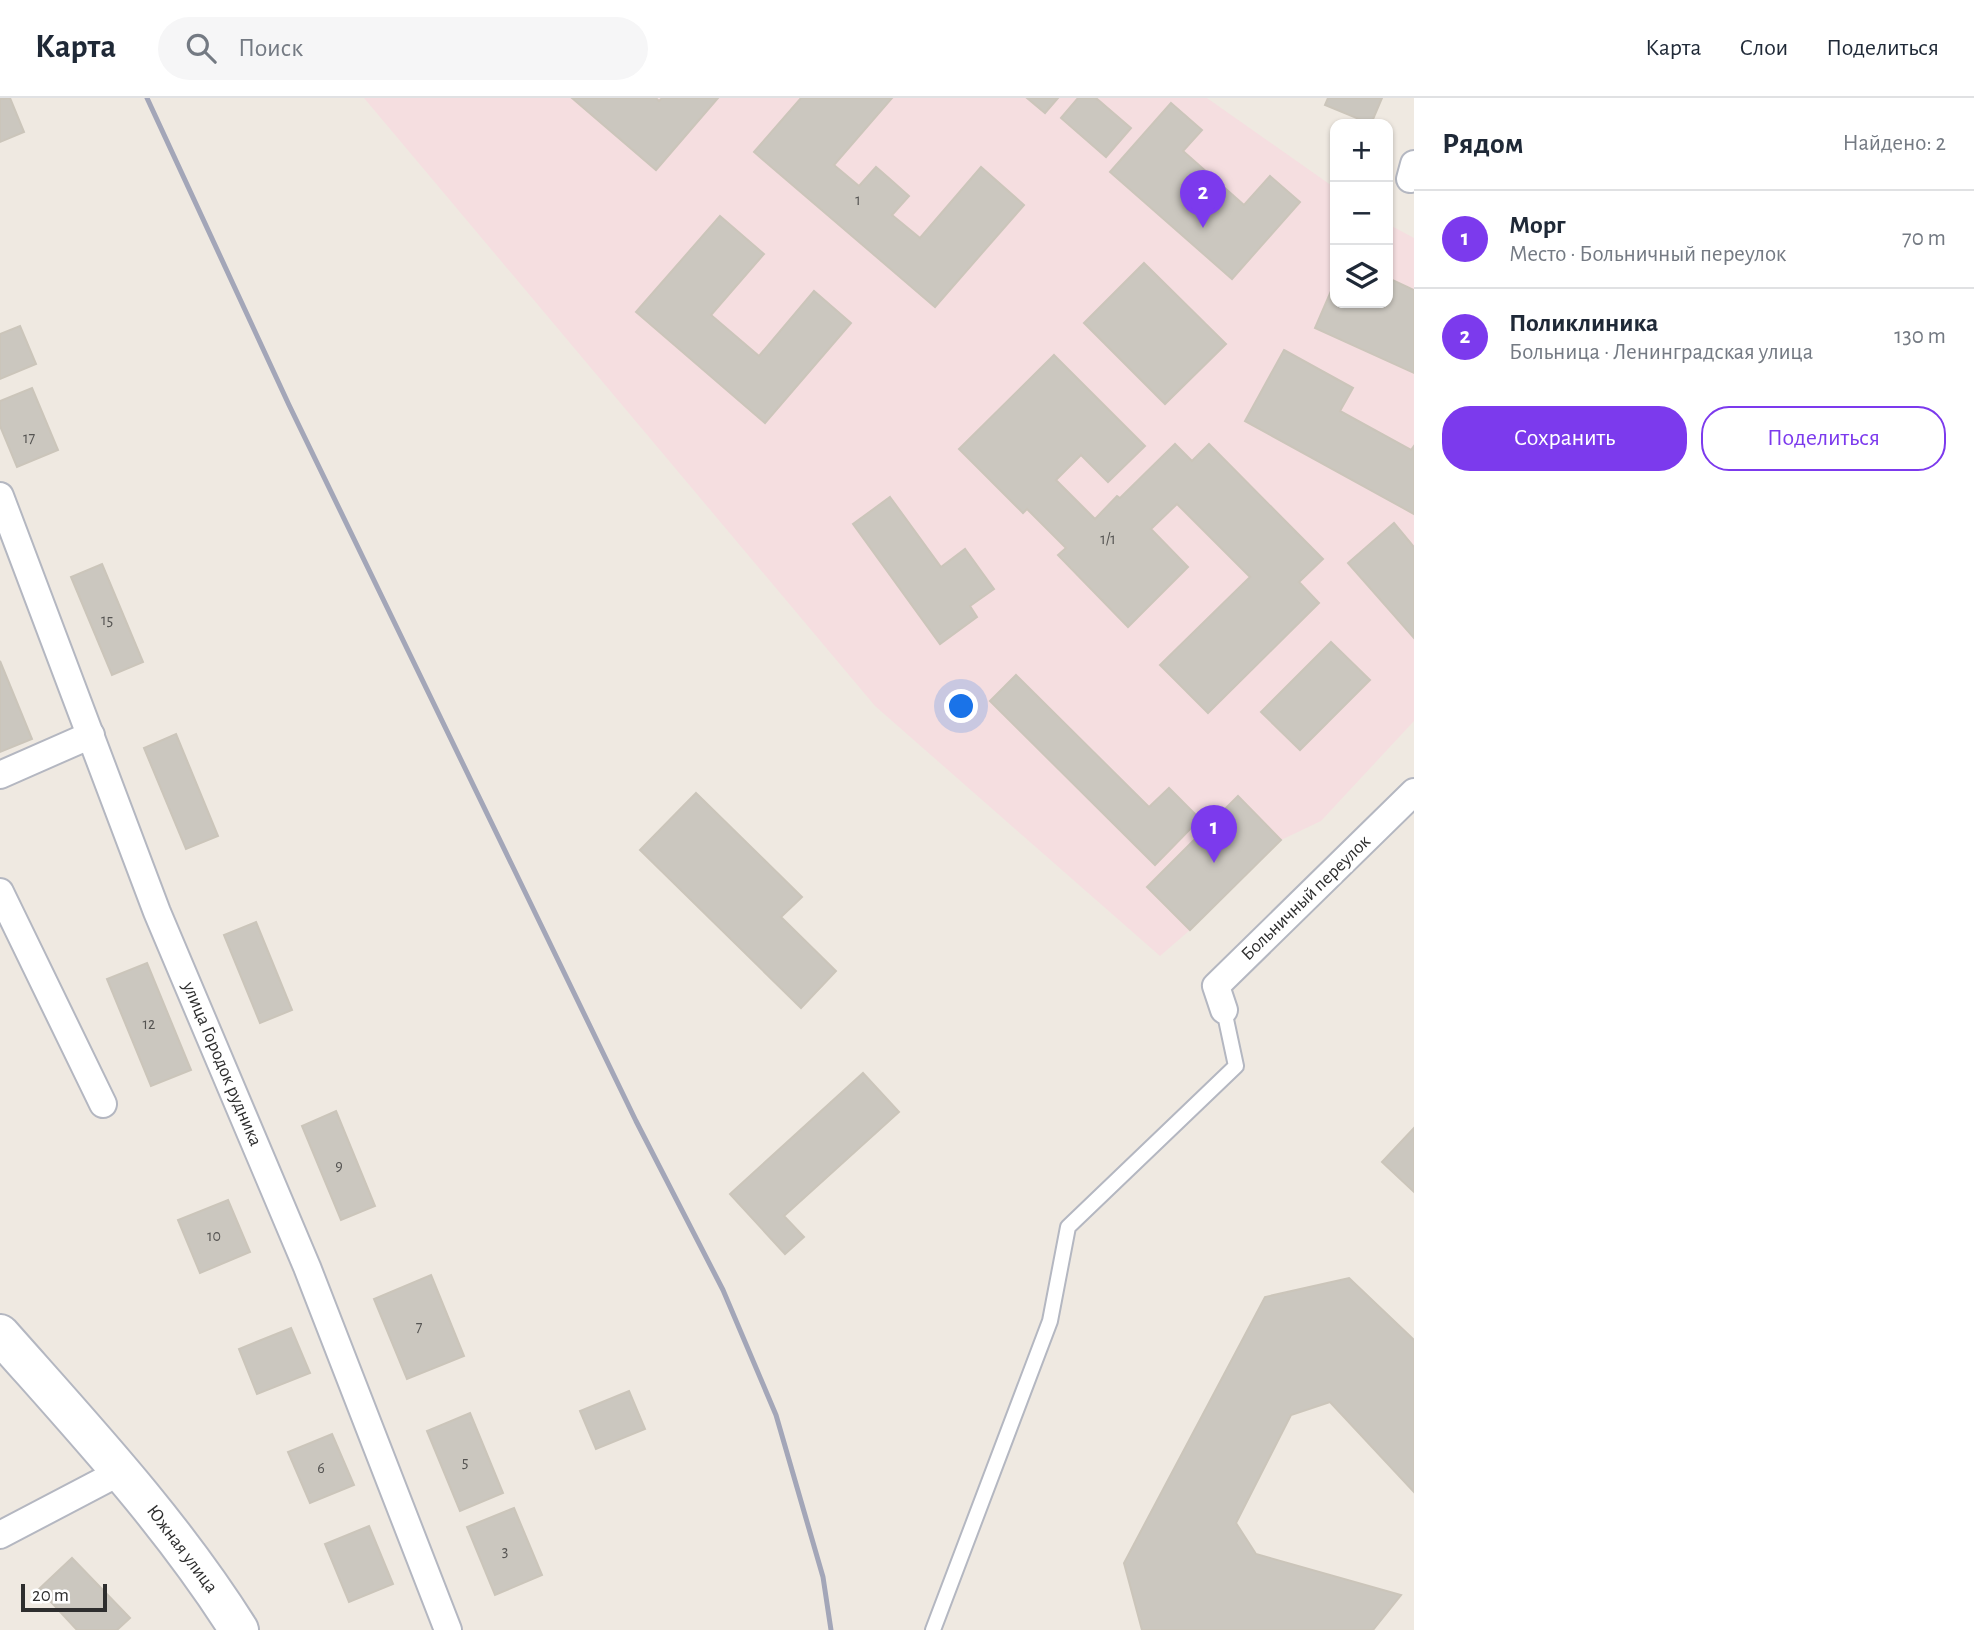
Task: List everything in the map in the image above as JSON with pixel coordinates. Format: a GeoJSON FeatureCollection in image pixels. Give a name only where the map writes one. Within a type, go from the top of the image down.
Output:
{"type":"FeatureCollection","features":[{"type":"Feature","properties":{"kind":"street","name":"улица Городок рудника"},"geometry":{"type":"LineString","coordinates":[[0,496],[158,912],[307,1267],[448,1630]]}},
{"type":"Feature","properties":{"kind":"street"},"geometry":{"type":"LineString","coordinates":[[0,775],[91,735]]}},
{"type":"Feature","properties":{"kind":"street","name":"Больничный переулок"},"geometry":{"type":"LineString","coordinates":[[1224,1010],[1216,986],[1414,792]]}},
{"type":"Feature","properties":{"kind":"street"},"geometry":{"type":"LineString","coordinates":[[0,892],[103,1104]]}},
{"type":"Feature","properties":{"kind":"street","name":"Южная улица"},"geometry":{"type":"LineString","coordinates":[[0,1334],[122,1471],[208,1581],[239,1630]]}},
{"type":"Feature","properties":{"kind":"street"},"geometry":{"type":"LineString","coordinates":[[0,1535],[122,1471]]}},
{"type":"Feature","properties":{"kind":"lane"},"geometry":{"type":"LineString","coordinates":[[933,1630],[1050,1321],[1068,1227],[1236,1066],[1224,1010]]}},
{"type":"Feature","properties":{"kind":"shaded area"},"geometry":{"type":"Polygon","coordinates":[[[364,98],[1207,98],[1330,184],[1330,308],[1393,308],[1393,227],[1414,238],[1414,721],[1321,821],[1281,840],[1160,956],[875,706],[364,98]]]}},
{"type":"Feature","properties":{"kind":"building"},"geometry":{"type":"Polygon","coordinates":[[[10,98],[24,132],[0,142],[0,99],[10,98]]]}},
{"type":"Feature","properties":{"kind":"building"},"geometry":{"type":"Polygon","coordinates":[[[572,98],[656,98],[659,101],[662,98],[718,98],[656,170],[572,98]]]}},
{"type":"Feature","properties":{"kind":"building"},"geometry":{"type":"Polygon","coordinates":[[[801,98],[892,98],[834,165],[859,186],[876,167],[909,196],[892,215],[920,238],[981,167],[1024,205],[935,307],[754,152],[801,98]]]}},
{"type":"Feature","properties":{"kind":"building"},"geometry":{"type":"Polygon","coordinates":[[[1027,98],[1058,98],[1045,113],[1027,98]]]}},
{"type":"Feature","properties":{"kind":"building"},"geometry":{"type":"Polygon","coordinates":[[[1078,98],[1096,98],[1131,128],[1106,157],[1061,118],[1078,98]]]}},
{"type":"Feature","properties":{"kind":"building"},"geometry":{"type":"Polygon","coordinates":[[[1328,98],[1382,98],[1373,119],[1359,119],[1325,105],[1328,98]]]}},
{"type":"Feature","properties":{"kind":"building"},"geometry":{"type":"Polygon","coordinates":[[[1171,103],[1202,130],[1183,151],[1244,205],[1270,176],[1300,202],[1232,279],[1110,172],[1171,103]]]}},
{"type":"Feature","properties":{"kind":"building"},"geometry":{"type":"Polygon","coordinates":[[[720,216],[764,254],[711,315],[759,356],[814,291],[851,323],[765,423],[636,312],[720,216]]]}},
{"type":"Feature","properties":{"kind":"building"},"geometry":{"type":"Polygon","coordinates":[[[1144,263],[1226,344],[1165,404],[1084,323],[1144,263]]]}},
{"type":"Feature","properties":{"kind":"building"},"geometry":{"type":"Polygon","coordinates":[[[1393,280],[1414,290],[1414,373],[1315,328],[1330,294],[1330,308],[1393,308],[1393,280]]]}},
{"type":"Feature","properties":{"kind":"building"},"geometry":{"type":"Polygon","coordinates":[[[20,326],[36,364],[0,379],[0,334],[20,326]]]}},
{"type":"Feature","properties":{"kind":"building"},"geometry":{"type":"Polygon","coordinates":[[[1284,350],[1353,388],[1340,411],[1411,450],[1414,446],[1414,514],[1245,421],[1284,350]]]}},
{"type":"Feature","properties":{"kind":"building"},"geometry":{"type":"Polygon","coordinates":[[[1054,355],[1145,446],[1108,482],[1081,455],[1056,480],[1095,519],[1175,444],[1192,461],[1209,444],[1323,559],[1299,582],[1319,603],[1208,713],[1160,665],[1250,577],[1177,504],[1151,529],[1188,567],[1128,627],[1058,555],[1066,548],[1027,509],[1023,513],[959,449],[1054,355]]]}},
{"type":"Feature","properties":{"kind":"building"},"geometry":{"type":"Polygon","coordinates":[[[32,388],[58,450],[17,467],[0,426],[0,401],[32,388]]]}},
{"type":"Feature","properties":{"kind":"building"},"geometry":{"type":"Polygon","coordinates":[[[890,497],[941,567],[965,549],[994,589],[970,606],[977,617],[940,644],[853,524],[890,497]]]}},
{"type":"Feature","properties":{"kind":"building"},"geometry":{"type":"Polygon","coordinates":[[[1394,523],[1414,547],[1414,638],[1348,563],[1394,523]]]}},
{"type":"Feature","properties":{"kind":"building"},"geometry":{"type":"Polygon","coordinates":[[[102,564],[143,662],[112,675],[71,577],[102,564]]]}},
{"type":"Feature","properties":{"kind":"building"},"geometry":{"type":"Polygon","coordinates":[[[1331,642],[1370,680],[1300,750],[1261,712],[1331,642]]]}},
{"type":"Feature","properties":{"kind":"building"},"geometry":{"type":"Polygon","coordinates":[[[0,661],[32,739],[0,752],[0,661]]]}},
{"type":"Feature","properties":{"kind":"building"},"geometry":{"type":"Polygon","coordinates":[[[1016,675],[1149,807],[1169,788],[1200,819],[1155,865],[990,701],[1016,675]]]}},
{"type":"Feature","properties":{"kind":"building"},"geometry":{"type":"Polygon","coordinates":[[[176,734],[218,836],[186,849],[144,748],[176,734]]]}},
{"type":"Feature","properties":{"kind":"building"},"geometry":{"type":"Polygon","coordinates":[[[696,793],[802,897],[781,917],[836,971],[801,1008],[640,850],[696,793]]]}},
{"type":"Feature","properties":{"kind":"building"},"geometry":{"type":"Polygon","coordinates":[[[1238,796],[1281,840],[1190,930],[1147,887],[1238,796]]]}},
{"type":"Feature","properties":{"kind":"building"},"geometry":{"type":"Polygon","coordinates":[[[256,922],[292,1010],[260,1023],[224,935],[256,922]]]}},
{"type":"Feature","properties":{"kind":"building"},"geometry":{"type":"Polygon","coordinates":[[[147,963],[191,1070],[151,1086],[107,979],[147,963]]]}},
{"type":"Feature","properties":{"kind":"building"},"geometry":{"type":"Polygon","coordinates":[[[863,1073],[899,1112],[784,1216],[804,1237],[785,1254],[730,1194],[863,1073]]]}},
{"type":"Feature","properties":{"kind":"building"},"geometry":{"type":"Polygon","coordinates":[[[336,1111],[375,1206],[341,1220],[302,1126],[336,1111]]]}},
{"type":"Feature","properties":{"kind":"building"},"geometry":{"type":"Polygon","coordinates":[[[1414,1128],[1414,1192],[1382,1162],[1414,1128]]]}},
{"type":"Feature","properties":{"kind":"building"},"geometry":{"type":"Polygon","coordinates":[[[228,1200],[250,1252],[200,1273],[178,1220],[228,1200]]]}},
{"type":"Feature","properties":{"kind":"building"},"geometry":{"type":"Polygon","coordinates":[[[431,1275],[464,1356],[407,1379],[374,1299],[431,1275]]]}},
{"type":"Feature","properties":{"kind":"building"},"geometry":{"type":"Polygon","coordinates":[[[1349,1278],[1414,1340],[1414,1492],[1330,1402],[1291,1415],[1236,1523],[1256,1554],[1401,1595],[1373,1630],[1142,1630],[1124,1563],[1265,1297],[1349,1278]]]}},
{"type":"Feature","properties":{"kind":"building"},"geometry":{"type":"Polygon","coordinates":[[[291,1328],[310,1373],[257,1394],[239,1349],[291,1328]]]}},
{"type":"Feature","properties":{"kind":"building"},"geometry":{"type":"Polygon","coordinates":[[[629,1391],[645,1429],[596,1449],[580,1411],[629,1391]]]}},
{"type":"Feature","properties":{"kind":"building"},"geometry":{"type":"Polygon","coordinates":[[[470,1413],[503,1493],[460,1511],[427,1431],[470,1413]]]}},
{"type":"Feature","properties":{"kind":"building"},"geometry":{"type":"Polygon","coordinates":[[[332,1434],[354,1485],[310,1503],[288,1452],[332,1434]]]}},
{"type":"Feature","properties":{"kind":"building"},"geometry":{"type":"Polygon","coordinates":[[[514,1508],[542,1575],[495,1595],[467,1527],[514,1508]]]}},
{"type":"Feature","properties":{"kind":"building"},"geometry":{"type":"Polygon","coordinates":[[[369,1526],[393,1584],[349,1602],[325,1544],[369,1526]]]}},
{"type":"Feature","properties":{"kind":"building"},"geometry":{"type":"Polygon","coordinates":[[[72,1558],[130,1618],[117,1630],[77,1630],[39,1589],[72,1558]]]}},
{"type":"Feature","properties":{"kind":"railway"},"geometry":{"type":"LineString","coordinates":[[147,98],[289,405],[636,1121],[723,1290],[776,1415],[823,1577],[831,1630]]}},
{"type":"Feature","properties":{"kind":"place","name":"Поликлиника"},"geometry":{"type":"Point","coordinates":[1203,228]}},
{"type":"Feature","properties":{"kind":"place","name":"Морг"},"geometry":{"type":"Point","coordinates":[1214,863]}}]}
